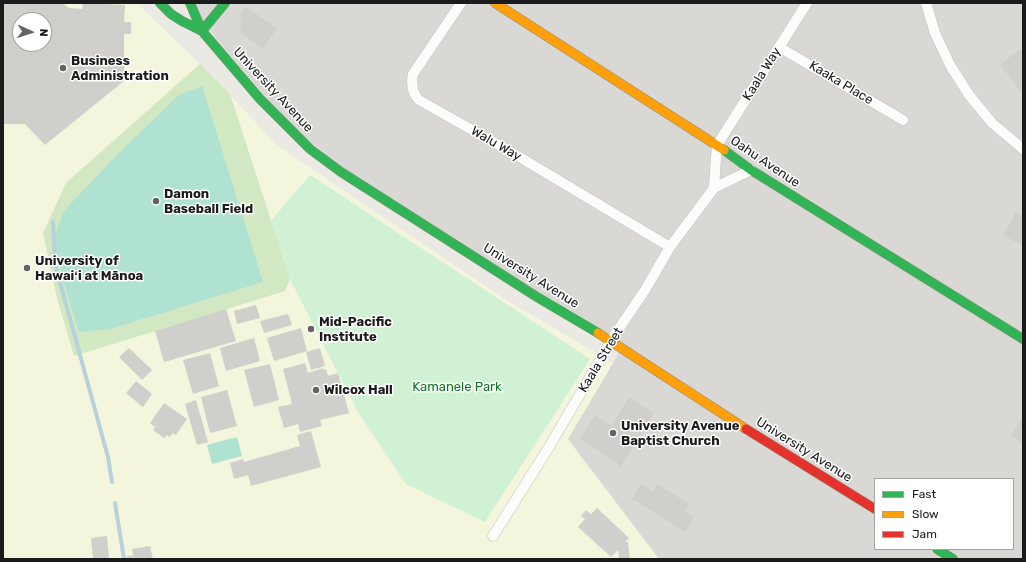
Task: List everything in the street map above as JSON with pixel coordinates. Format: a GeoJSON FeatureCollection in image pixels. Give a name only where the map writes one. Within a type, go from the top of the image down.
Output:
{"type":"FeatureCollection","features":[{"type":"Feature","properties":{"kind":"main road","name":"University Avenue"},"geometry":{"type":"LineString","coordinates":[[160,3],[171,14],[202,31]]}},
{"type":"Feature","properties":{"kind":"main road","name":"University Avenue"},"geometry":{"type":"LineString","coordinates":[[190,3],[202,31],[260,99],[310,149],[353,180],[537,297],[611,341],[753,434],[874,508]]}},
{"type":"Feature","properties":{"kind":"main road"},"geometry":{"type":"LineString","coordinates":[[202,31],[225,3]]}},
{"type":"Feature","properties":{"kind":"main road","name":"Oahu Avenue"},"geometry":{"type":"LineString","coordinates":[[498,4],[717,145],[751,170],[1023,339]]}},
{"type":"Feature","properties":{"kind":"main road"},"geometry":{"type":"LineString","coordinates":[[939,550],[953,559]]}},
{"type":"Feature","properties":{"kind":"street","name":"Walu Way"},"geometry":{"type":"LineString","coordinates":[[461,3],[413,74],[412,88],[417,98],[511,152],[670,248]]}},
{"type":"Feature","properties":{"kind":"street","name":"Kaala Way"},"geometry":{"type":"LineString","coordinates":[[717,145],[807,3]]}},
{"type":"Feature","properties":{"kind":"street"},"geometry":{"type":"LineString","coordinates":[[926,3],[935,33],[947,59],[970,96],[992,123],[1023,149]]}},
{"type":"Feature","properties":{"kind":"street","name":"Kaaka Place"},"geometry":{"type":"LineString","coordinates":[[779,47],[903,120]]}},
{"type":"Feature","properties":{"kind":"street"},"geometry":{"type":"LineString","coordinates":[[714,188],[717,145]]}},
{"type":"Feature","properties":{"kind":"street","name":"Kaala Street"},"geometry":{"type":"LineString","coordinates":[[494,536],[549,447],[611,341],[670,248],[714,188],[751,170]]}},
{"type":"Feature","properties":{"kind":"shaded area","name":"Mid-Pacific Institute"},"geometry":{"type":"Polygon","coordinates":[[[3,3],[137,3],[215,79],[277,145],[503,298],[613,363],[568,439],[659,559],[3,559],[3,3]]]}},
{"type":"Feature","properties":{"kind":"shaded area"},"geometry":{"type":"Polygon","coordinates":[[[190,3],[1023,3],[1023,559],[523,559],[506,543],[623,346],[411,220],[289,125],[222,46],[190,3]]]}},
{"type":"Feature","properties":{"kind":"shaded area","name":"Damon Baseball Field"},"geometry":{"type":"Polygon","coordinates":[[[202,86],[263,282],[110,329],[79,332],[63,280],[55,246],[57,229],[64,211],[116,156],[179,95],[202,86]]]}},
{"type":"Feature","properties":{"kind":"shaded area"},"geometry":{"type":"Polygon","coordinates":[[[237,437],[242,456],[212,464],[207,445],[237,437]]]}},
{"type":"Feature","properties":{"kind":"green space","name":"Damon Baseball Field"},"geometry":{"type":"Polygon","coordinates":[[[200,64],[230,94],[290,279],[285,291],[74,356],[58,302],[43,233],[66,183],[200,64]]]}},
{"type":"Feature","properties":{"kind":"green space","name":"Kamanele Park"},"geometry":{"type":"Polygon","coordinates":[[[310,175],[590,359],[485,522],[406,484],[358,412],[290,279],[271,221],[310,175]]]}},
{"type":"Feature","properties":{"kind":"building","name":"Business Administration"},"geometry":{"type":"Polygon","coordinates":[[[3,3],[62,3],[69,8],[82,9],[83,3],[125,5],[124,22],[131,22],[131,34],[124,34],[124,81],[45,145],[25,124],[3,124],[3,3]]]}},
{"type":"Feature","properties":{"kind":"building"},"geometry":{"type":"Polygon","coordinates":[[[245,6],[277,28],[263,49],[240,32],[242,30],[239,28],[242,23],[240,22],[243,16],[240,14],[245,6]]]}},
{"type":"Feature","properties":{"kind":"building"},"geometry":{"type":"Polygon","coordinates":[[[1020,49],[1023,53],[1023,94],[1000,65],[1020,49]]]}},
{"type":"Feature","properties":{"kind":"building"},"geometry":{"type":"Polygon","coordinates":[[[1016,212],[1023,216],[1023,246],[1003,235],[1016,212]]]}},
{"type":"Feature","properties":{"kind":"building"},"geometry":{"type":"Polygon","coordinates":[[[256,305],[260,318],[237,324],[234,311],[256,305]]]}},
{"type":"Feature","properties":{"kind":"building"},"geometry":{"type":"Polygon","coordinates":[[[226,309],[236,341],[164,362],[155,331],[226,309]]]}},
{"type":"Feature","properties":{"kind":"building"},"geometry":{"type":"Polygon","coordinates":[[[288,314],[292,325],[264,333],[260,321],[288,314]]]}},
{"type":"Feature","properties":{"kind":"building"},"geometry":{"type":"Polygon","coordinates":[[[301,328],[307,351],[274,361],[267,338],[301,328]]]}},
{"type":"Feature","properties":{"kind":"building"},"geometry":{"type":"Polygon","coordinates":[[[254,338],[260,361],[226,371],[220,348],[254,338]]]}},
{"type":"Feature","properties":{"kind":"building"},"geometry":{"type":"Polygon","coordinates":[[[129,348],[152,370],[142,380],[119,357],[129,348]]]}},
{"type":"Feature","properties":{"kind":"building"},"geometry":{"type":"Polygon","coordinates":[[[320,348],[325,366],[311,370],[306,352],[320,348]]]}},
{"type":"Feature","properties":{"kind":"building"},"geometry":{"type":"Polygon","coordinates":[[[210,353],[219,386],[193,394],[183,360],[210,353]]]}},
{"type":"Feature","properties":{"kind":"building","name":"Wilcox Hall"},"geometry":{"type":"Polygon","coordinates":[[[305,363],[308,373],[323,368],[323,370],[326,369],[328,376],[338,373],[349,413],[320,420],[322,426],[300,432],[298,424],[284,428],[278,407],[292,404],[283,369],[305,363]]]}},
{"type":"Feature","properties":{"kind":"building"},"geometry":{"type":"Polygon","coordinates":[[[270,364],[279,400],[254,407],[244,370],[270,364]]]}},
{"type":"Feature","properties":{"kind":"building"},"geometry":{"type":"Polygon","coordinates":[[[136,381],[152,394],[143,407],[126,393],[136,381]]]}},
{"type":"Feature","properties":{"kind":"building"},"geometry":{"type":"Polygon","coordinates":[[[227,390],[237,426],[210,433],[201,397],[227,390]]]}},
{"type":"Feature","properties":{"kind":"building","name":"University Avenue Baptist Church"},"geometry":{"type":"Polygon","coordinates":[[[629,397],[654,413],[621,466],[580,439],[595,415],[611,426],[629,397]]]}},
{"type":"Feature","properties":{"kind":"building"},"geometry":{"type":"Polygon","coordinates":[[[196,400],[208,442],[197,445],[185,404],[196,400]]]}},
{"type":"Feature","properties":{"kind":"building"},"geometry":{"type":"Polygon","coordinates":[[[164,403],[187,419],[176,435],[173,433],[170,437],[167,435],[164,438],[153,430],[155,427],[150,423],[164,403]]]}},
{"type":"Feature","properties":{"kind":"building"},"geometry":{"type":"Polygon","coordinates":[[[1023,416],[1023,443],[1011,436],[1023,416]]]}},
{"type":"Feature","properties":{"kind":"building"},"geometry":{"type":"Polygon","coordinates":[[[311,431],[321,467],[251,486],[248,475],[234,479],[230,463],[243,459],[244,462],[300,446],[297,435],[311,431]]]}},
{"type":"Feature","properties":{"kind":"building"},"geometry":{"type":"Polygon","coordinates":[[[641,484],[653,492],[657,484],[689,504],[684,511],[694,517],[685,532],[632,499],[641,484]]]}},
{"type":"Feature","properties":{"kind":"building"},"geometry":{"type":"Polygon","coordinates":[[[597,508],[629,538],[625,542],[628,542],[630,559],[619,559],[618,550],[611,557],[578,527],[585,519],[581,516],[586,510],[591,514],[597,508]]]}},
{"type":"Feature","properties":{"kind":"building"},"geometry":{"type":"Polygon","coordinates":[[[107,536],[109,559],[93,559],[91,538],[107,536]]]}},
{"type":"Feature","properties":{"kind":"building"},"geometry":{"type":"Polygon","coordinates":[[[150,546],[153,559],[134,559],[134,557],[127,559],[127,556],[133,555],[132,549],[150,546]]]}},
{"type":"Feature","properties":{"kind":"waterway"},"geometry":{"type":"LineString","coordinates":[[53,222],[55,264],[108,457],[112,482]]}},
{"type":"Feature","properties":{"kind":"waterway"},"geometry":{"type":"LineString","coordinates":[[115,503],[124,559]]}},
{"type":"Feature","properties":{"kind":"traffic: fast"},"geometry":{"type":"LineString","coordinates":[[160,3],[171,14],[202,31]]}},
{"type":"Feature","properties":{"kind":"traffic: fast"},"geometry":{"type":"LineString","coordinates":[[190,3],[202,31],[260,99],[310,149],[341,172],[537,297],[598,333]]}},
{"type":"Feature","properties":{"kind":"traffic: fast"},"geometry":{"type":"LineString","coordinates":[[202,31],[225,3]]}},
{"type":"Feature","properties":{"kind":"traffic: fast"},"geometry":{"type":"LineString","coordinates":[[724,150],[751,170],[1023,339]]}},
{"type":"Feature","properties":{"kind":"traffic: fast"},"geometry":{"type":"LineString","coordinates":[[939,550],[953,559]]}},
{"type":"Feature","properties":{"kind":"traffic: slow"},"geometry":{"type":"LineString","coordinates":[[495,3],[724,150]]}},
{"type":"Feature","properties":{"kind":"traffic: slow"},"geometry":{"type":"LineString","coordinates":[[598,333],[746,429]]}},
{"type":"Feature","properties":{"kind":"traffic: jam"},"geometry":{"type":"LineString","coordinates":[[746,429],[874,508]]}},
{"type":"Feature","properties":{"kind":"place","name":"Business Administration"},"geometry":{"type":"Point","coordinates":[63,68]}},
{"type":"Feature","properties":{"kind":"place","name":"Damon Baseball Field"},"geometry":{"type":"Point","coordinates":[156,201]}},
{"type":"Feature","properties":{"kind":"place","name":"University of Hawaiʻi at Mānoa"},"geometry":{"type":"Point","coordinates":[27,268]}},
{"type":"Feature","properties":{"kind":"place","name":"Mid-Pacific Institute"},"geometry":{"type":"Point","coordinates":[311,329]}},
{"type":"Feature","properties":{"kind":"place","name":"Wilcox Hall"},"geometry":{"type":"Point","coordinates":[316,390]}},
{"type":"Feature","properties":{"kind":"place","name":"University Avenue Baptist Church"},"geometry":{"type":"Point","coordinates":[613,433]}}]}
